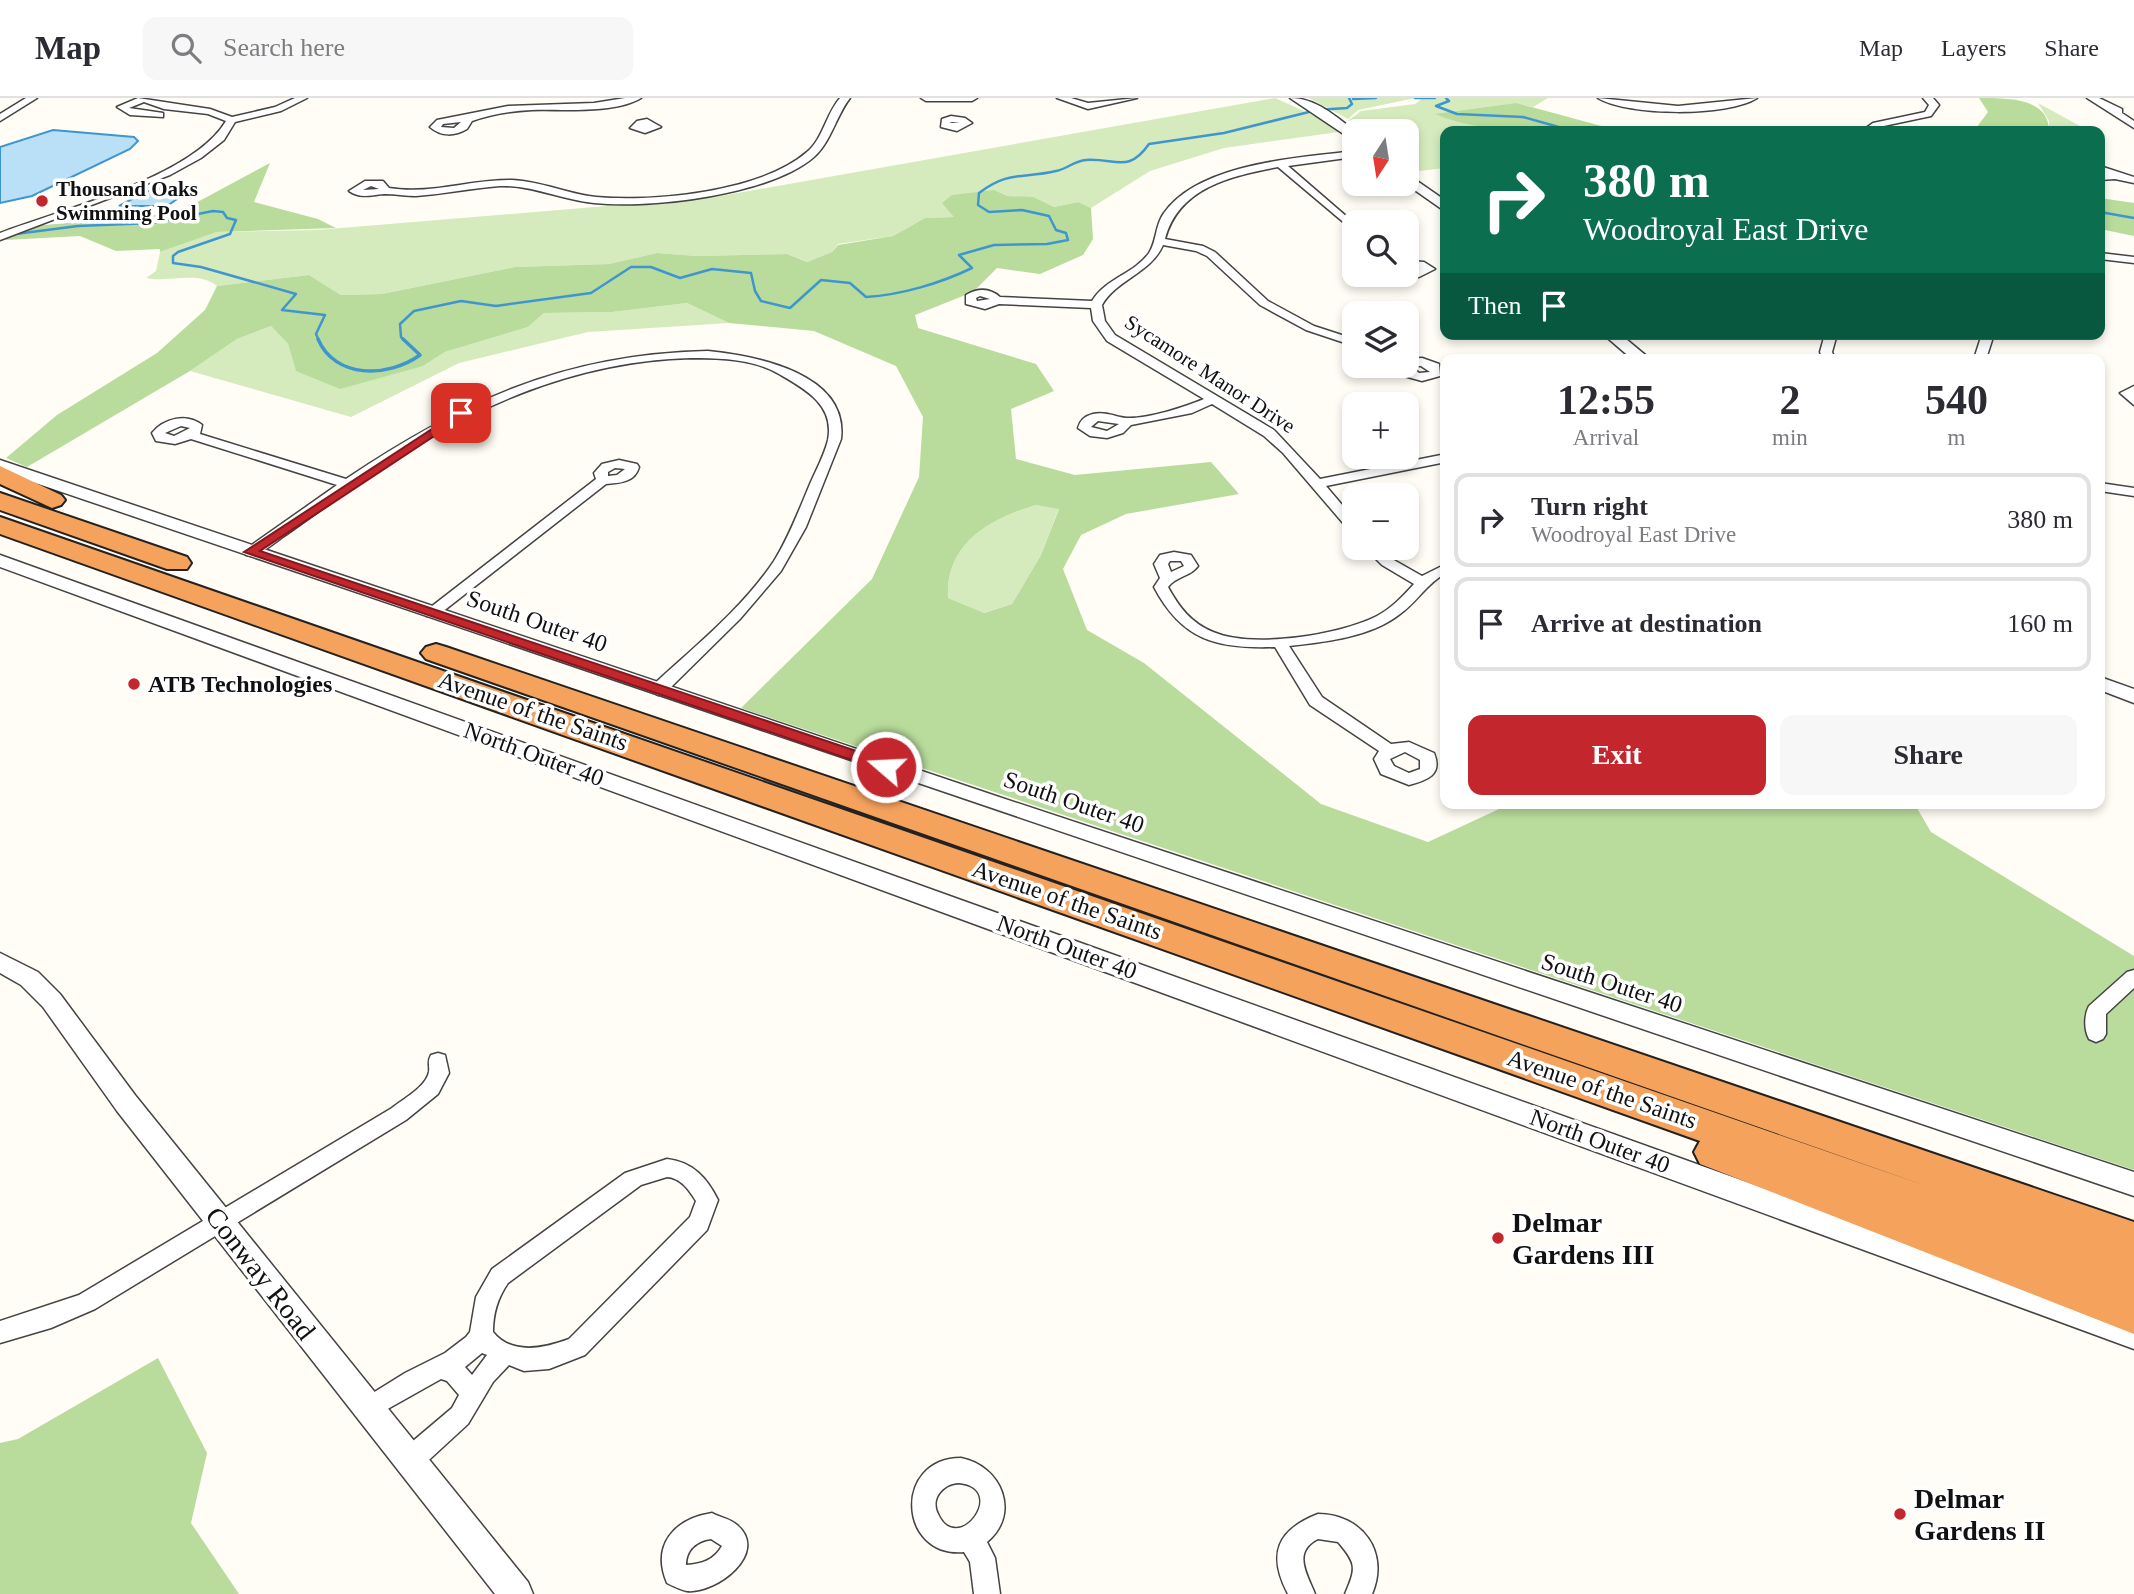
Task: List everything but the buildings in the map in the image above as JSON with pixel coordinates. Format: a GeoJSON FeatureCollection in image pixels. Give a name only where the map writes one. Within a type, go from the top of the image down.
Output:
{"type":"FeatureCollection","features":[{"type":"Feature","properties":{"kind":"highway"},"geometry":{"type":"LineString","coordinates":[[0,474],[78,513],[122,544]]}},
{"type":"Feature","properties":{"kind":"highway","name":"Avenue of the Saints"},"geometry":{"type":"LineString","coordinates":[[0,502],[2134,1240]]}},
{"type":"Feature","properties":{"kind":"highway","name":"Avenue of the Saints"},"geometry":{"type":"LineString","coordinates":[[0,525],[2134,1277]]}},
{"type":"Feature","properties":{"kind":"highway"},"geometry":{"type":"LineString","coordinates":[[0,537],[51,544]]}},
{"type":"Feature","properties":{"kind":"highway"},"geometry":{"type":"LineString","coordinates":[[1499,1053],[1623,1117],[2134,1314]]}},
{"type":"Feature","properties":{"kind":"street"},"geometry":{"type":"LineString","coordinates":[[160,115],[130,111],[122,107],[144,98],[160,104],[210,110],[232,120],[278,109],[302,98]]}},
{"type":"Feature","properties":{"kind":"street"},"geometry":{"type":"LineString","coordinates":[[468,119],[488,110],[509,107],[628,113],[636,98]]}},
{"type":"Feature","properties":{"kind":"street"},"geometry":{"type":"LineString","coordinates":[[386,191],[511,183],[616,201],[715,191],[775,174],[804,160],[824,140],[828,120],[845,98]]}},
{"type":"Feature","properties":{"kind":"street"},"geometry":{"type":"LineString","coordinates":[[926,98],[972,98]]}},
{"type":"Feature","properties":{"kind":"street"},"geometry":{"type":"LineString","coordinates":[[1062,98],[1088,106],[1132,98]]}},
{"type":"Feature","properties":{"kind":"street"},"geometry":{"type":"LineString","coordinates":[[1603,98],[1647,106],[1689,108],[1734,104],[1752,98]]}},
{"type":"Feature","properties":{"kind":"street"},"geometry":{"type":"LineString","coordinates":[[1874,126],[1928,114],[1934,105],[1928,98]]}},
{"type":"Feature","properties":{"kind":"street"},"geometry":{"type":"LineString","coordinates":[[2092,98],[2119,111],[2134,114]]}},
{"type":"Feature","properties":{"kind":"street"},"geometry":{"type":"LineString","coordinates":[[14,100],[30,99]]}},
{"type":"Feature","properties":{"kind":"street"},"geometry":{"type":"LineString","coordinates":[[0,118],[30,99]]}},
{"type":"Feature","properties":{"kind":"street"},"geometry":{"type":"LineString","coordinates":[[1298,99],[1342,127]]}},
{"type":"Feature","properties":{"kind":"street"},"geometry":{"type":"LineString","coordinates":[[953,100],[955,119]]}},
{"type":"Feature","properties":{"kind":"street"},"geometry":{"type":"LineString","coordinates":[[2119,111],[2115,113],[2116,116],[2134,125]]}},
{"type":"Feature","properties":{"kind":"street"},"geometry":{"type":"LineString","coordinates":[[0,237],[151,180],[197,158],[222,139],[232,120]]}},
{"type":"Feature","properties":{"kind":"street","name":"Sycamore Manor Drive"},"geometry":{"type":"LineString","coordinates":[[1342,156],[1281,165],[1230,177],[1193,194],[1170,213],[1150,258],[1109,285],[1096,305],[1099,321],[1111,338],[1269,433],[1342,513]]}},
{"type":"Feature","properties":{"kind":"street"},"geometry":{"type":"LineString","coordinates":[[1281,165],[1342,218]]}},
{"type":"Feature","properties":{"kind":"street"},"geometry":{"type":"LineString","coordinates":[[2105,171],[2134,180]]}},
{"type":"Feature","properties":{"kind":"street"},"geometry":{"type":"LineString","coordinates":[[2105,177],[2115,176]]}},
{"type":"Feature","properties":{"kind":"street"},"geometry":{"type":"LineString","coordinates":[[1419,187],[1440,203]]}},
{"type":"Feature","properties":{"kind":"street"},"geometry":{"type":"LineString","coordinates":[[1159,241],[1199,248],[1211,254],[1264,303],[1310,328],[1342,339]]}},
{"type":"Feature","properties":{"kind":"street"},"geometry":{"type":"LineString","coordinates":[[2105,257],[2134,260]]}},
{"type":"Feature","properties":{"kind":"street"},"geometry":{"type":"LineString","coordinates":[[1419,264],[1429,269],[1419,274]]}},
{"type":"Feature","properties":{"kind":"street"},"geometry":{"type":"LineString","coordinates":[[997,300],[1096,305]]}},
{"type":"Feature","properties":{"kind":"street"},"geometry":{"type":"LineString","coordinates":[[1618,340],[1636,354]]}},
{"type":"Feature","properties":{"kind":"street"},"geometry":{"type":"LineString","coordinates":[[250,552],[443,423],[478,404],[527,386],[598,366],[653,356],[691,355],[753,361],[780,370],[821,395],[830,407],[835,435],[806,512],[776,568],[658,690]]}},
{"type":"Feature","properties":{"kind":"street"},"geometry":{"type":"LineString","coordinates":[[2134,390],[2126,393],[2134,401]]}},
{"type":"Feature","properties":{"kind":"street"},"geometry":{"type":"LineString","coordinates":[[1127,422],[1188,410],[1212,400]]}},
{"type":"Feature","properties":{"kind":"street"},"geometry":{"type":"LineString","coordinates":[[191,435],[350,485]]}},
{"type":"Feature","properties":{"kind":"street"},"geometry":{"type":"LineString","coordinates":[[1318,484],[1440,459]]}},
{"type":"Feature","properties":{"kind":"street","name":"South Outer 40"},"geometry":{"type":"LineString","coordinates":[[0,465],[658,690],[2134,1184]]}},
{"type":"Feature","properties":{"kind":"street"},"geometry":{"type":"LineString","coordinates":[[432,613],[603,480]]}},
{"type":"Feature","properties":{"kind":"street"},"geometry":{"type":"LineString","coordinates":[[2105,488],[2134,492]]}},
{"type":"Feature","properties":{"kind":"street"},"geometry":{"type":"LineString","coordinates":[[1385,560],[1421,582]]}},
{"type":"Feature","properties":{"kind":"street","name":"North Outer 40"},"geometry":{"type":"LineString","coordinates":[[0,561],[2134,1335]]}},
{"type":"Feature","properties":{"kind":"street"},"geometry":{"type":"LineString","coordinates":[[1167,578],[1161,587],[1169,608],[1189,627],[1230,642],[1280,644],[1347,631],[1378,620],[1398,609],[1421,582],[1440,571]]}},
{"type":"Feature","properties":{"kind":"street"},"geometry":{"type":"LineString","coordinates":[[1280,644],[1316,701],[1389,750]]}},
{"type":"Feature","properties":{"kind":"street"},"geometry":{"type":"LineString","coordinates":[[2105,686],[2134,696]]}},
{"type":"Feature","properties":{"kind":"street","name":"Conway Road"},"geometry":{"type":"LineString","coordinates":[[0,962],[19,969],[38,984],[57,1005],[89,1054],[219,1221],[516,1594]]}},
{"type":"Feature","properties":{"kind":"street"},"geometry":{"type":"LineString","coordinates":[[2096,1034],[2096,1011],[2134,977]]}},
{"type":"Feature","properties":{"kind":"street"},"geometry":{"type":"LineString","coordinates":[[0,1332],[51,1317],[87,1302],[399,1114],[431,1088],[439,1073],[438,1061]]}},
{"type":"Feature","properties":{"kind":"street"},"geometry":{"type":"LineString","coordinates":[[678,1167],[695,1178],[707,1200],[699,1223],[577,1347],[549,1358],[524,1360],[489,1345],[482,1336],[481,1321],[488,1292],[500,1276],[642,1175],[652,1170],[678,1167]]}},
{"type":"Feature","properties":{"kind":"street"},"geometry":{"type":"LineString","coordinates":[[368,1409],[422,1376],[444,1369],[466,1356],[482,1336]]}},
{"type":"Feature","properties":{"kind":"street"},"geometry":{"type":"LineString","coordinates":[[409,1461],[460,1416],[472,1393],[504,1353]]}},
{"type":"Feature","properties":{"kind":"street"},"geometry":{"type":"LineString","coordinates":[[444,1369],[454,1371],[472,1393]]}},
{"type":"Feature","properties":{"kind":"street"},"geometry":{"type":"LineString","coordinates":[[1302,1594],[1292,1581],[1288,1555],[1293,1542],[1304,1530],[1317,1526],[1335,1527],[1356,1542],[1367,1568],[1366,1583],[1358,1594]]}},
{"type":"Feature","properties":{"kind":"street"},"geometry":{"type":"LineString","coordinates":[[970,1538],[982,1558],[987,1594]]}},
{"type":"Feature","properties":{"kind":"green space"},"geometry":{"type":"Polygon","coordinates":[[[1275,98],[1315,116],[1339,132],[1224,148],[1150,171],[1091,208],[1078,202],[1054,207],[1033,198],[1008,196],[994,190],[955,217],[925,218],[893,236],[838,244],[832,252],[807,262],[787,254],[697,256],[657,253],[609,264],[515,267],[382,294],[341,295],[309,275],[217,286],[201,279],[146,278],[156,271],[160,252],[217,232],[317,230],[715,197],[1275,98]]]}},
{"type":"Feature","properties":{"kind":"green space"},"geometry":{"type":"Polygon","coordinates":[[[1309,98],[1415,98],[1358,110],[1348,119],[1309,98]]]}},
{"type":"Feature","properties":{"kind":"green space"},"geometry":{"type":"Polygon","coordinates":[[[1423,98],[1548,98],[1533,107],[1517,103],[1521,126],[1440,126],[1440,169],[1419,171],[1419,119],[1351,119],[1361,111],[1415,104],[1423,98]]]}},
{"type":"Feature","properties":{"kind":"green space"},"geometry":{"type":"Polygon","coordinates":[[[1979,98],[2025,102],[2042,112],[2048,126],[1978,126],[1988,112],[1979,98]]]}},
{"type":"Feature","properties":{"kind":"green space"},"geometry":{"type":"Polygon","coordinates":[[[1517,103],[1602,126],[1479,126],[1435,114],[1517,103]]]}},
{"type":"Feature","properties":{"kind":"green space"},"geometry":{"type":"Polygon","coordinates":[[[2038,103],[2080,126],[2049,126],[2049,121],[2038,103]]]}},
{"type":"Feature","properties":{"kind":"green space"},"geometry":{"type":"Polygon","coordinates":[[[270,163],[254,202],[318,219],[336,228],[217,232],[160,252],[160,249],[116,251],[80,236],[5,240],[34,226],[177,213],[270,163]]]}},
{"type":"Feature","properties":{"kind":"green space"},"geometry":{"type":"Polygon","coordinates":[[[994,190],[1008,196],[1033,197],[1054,207],[1078,202],[1091,208],[1093,239],[1083,255],[1040,274],[997,268],[973,292],[915,315],[918,328],[1036,364],[1054,391],[1011,409],[1016,459],[1075,475],[1211,462],[1239,494],[1126,514],[1081,535],[1063,569],[1087,630],[1144,663],[1321,804],[1428,842],[1499,809],[1918,809],[1931,832],[2134,956],[2134,1170],[741,708],[872,579],[919,477],[923,417],[896,366],[814,331],[729,323],[687,303],[612,312],[544,313],[528,327],[445,352],[423,366],[340,389],[296,371],[288,344],[271,326],[237,339],[190,371],[27,467],[6,458],[57,415],[157,353],[205,310],[217,286],[309,275],[341,295],[382,294],[515,267],[609,264],[657,253],[697,256],[787,254],[807,262],[832,252],[838,245],[893,236],[925,218],[954,217],[942,203],[952,195],[994,190]],[[1036,505],[987,526],[962,548],[949,579],[948,598],[984,613],[1012,604],[1041,555],[1059,509],[1036,505]]]}},
{"type":"Feature","properties":{"kind":"green space"},"geometry":{"type":"Polygon","coordinates":[[[2105,199],[2134,203],[2134,236],[2105,230],[2105,199]]]}},
{"type":"Feature","properties":{"kind":"green space"},"geometry":{"type":"Polygon","coordinates":[[[687,303],[729,323],[588,332],[459,363],[351,417],[190,371],[237,339],[271,326],[288,344],[296,370],[423,366],[445,352],[528,327],[544,313],[612,312],[687,303]]]}},
{"type":"Feature","properties":{"kind":"green space"},"geometry":{"type":"Polygon","coordinates":[[[1036,505],[1059,508],[1041,555],[1012,604],[983,613],[948,598],[949,579],[962,548],[987,526],[1036,505]]]}},
{"type":"Feature","properties":{"kind":"green space"},"geometry":{"type":"Polygon","coordinates":[[[158,1358],[207,1453],[191,1523],[239,1594],[0,1594],[0,1443],[18,1439],[158,1358]]]}},
{"type":"Feature","properties":{"kind":"water"},"geometry":{"type":"Polygon","coordinates":[[[53,130],[134,137],[138,141],[130,149],[32,196],[0,203],[0,147],[53,130]]]}},
{"type":"Feature","properties":{"kind":"water"},"geometry":{"type":"Polygon","coordinates":[[[169,186],[190,190],[167,206],[119,206],[145,192],[169,186]]]}},
{"type":"Feature","properties":{"kind":"waterway"},"geometry":{"type":"LineString","coordinates":[[403,339],[400,324],[414,311],[461,301],[496,306],[591,293],[631,267],[651,267],[680,278],[712,269],[751,273],[755,291],[761,301],[790,308],[821,280],[850,283],[866,297],[893,294],[947,279],[972,268],[959,255],[994,245],[1047,244],[1068,240],[1066,233],[1056,230],[1049,216],[1022,210],[989,212],[978,205],[979,193],[999,181],[1056,171],[1086,160],[1128,162],[1135,159],[1149,144],[1224,133],[1317,110],[1347,108],[1352,104],[1349,98]]}},
{"type":"Feature","properties":{"kind":"waterway"},"geometry":{"type":"LineString","coordinates":[[1353,99],[1376,98]]}},
{"type":"Feature","properties":{"kind":"waterway"},"geometry":{"type":"LineString","coordinates":[[1415,98],[1435,98]]}},
{"type":"Feature","properties":{"kind":"waterway"},"geometry":{"type":"LineString","coordinates":[[1446,98],[1449,101],[1436,106],[1457,114],[1523,117],[1555,126]]}},
{"type":"Feature","properties":{"kind":"waterway"},"geometry":{"type":"LineString","coordinates":[[0,236],[78,226],[153,223],[213,211],[223,212],[227,218],[236,220],[230,234],[178,252],[173,256],[173,263],[201,267],[296,294],[282,310],[325,315],[316,334],[318,340]]}},
{"type":"Feature","properties":{"kind":"waterway"},"geometry":{"type":"LineString","coordinates":[[2105,213],[2134,218]]}},
{"type":"Feature","properties":{"kind":"waterway"},"geometry":{"type":"LineString","coordinates":[[318,340],[337,362],[349,368],[378,371],[407,363],[420,355],[403,339]]}},
{"type":"Feature","properties":{"kind":"place","name":"Thousand Oaks Swimming Pool"},"geometry":{"type":"Point","coordinates":[42,201]}},
{"type":"Feature","properties":{"kind":"place","name":"ATB Technologies"},"geometry":{"type":"Point","coordinates":[134,684]}},
{"type":"Feature","properties":{"kind":"place","name":"Delmar Gardens III"},"geometry":{"type":"Point","coordinates":[1498,1238]}},
{"type":"Feature","properties":{"kind":"place","name":"Delmar Gardens II"},"geometry":{"type":"Point","coordinates":[1900,1514]}},
{"type":"Feature","properties":{"kind":"route"},"geometry":{"type":"LineString","coordinates":[[461,413],[250,552],[886,767]]}}]}
